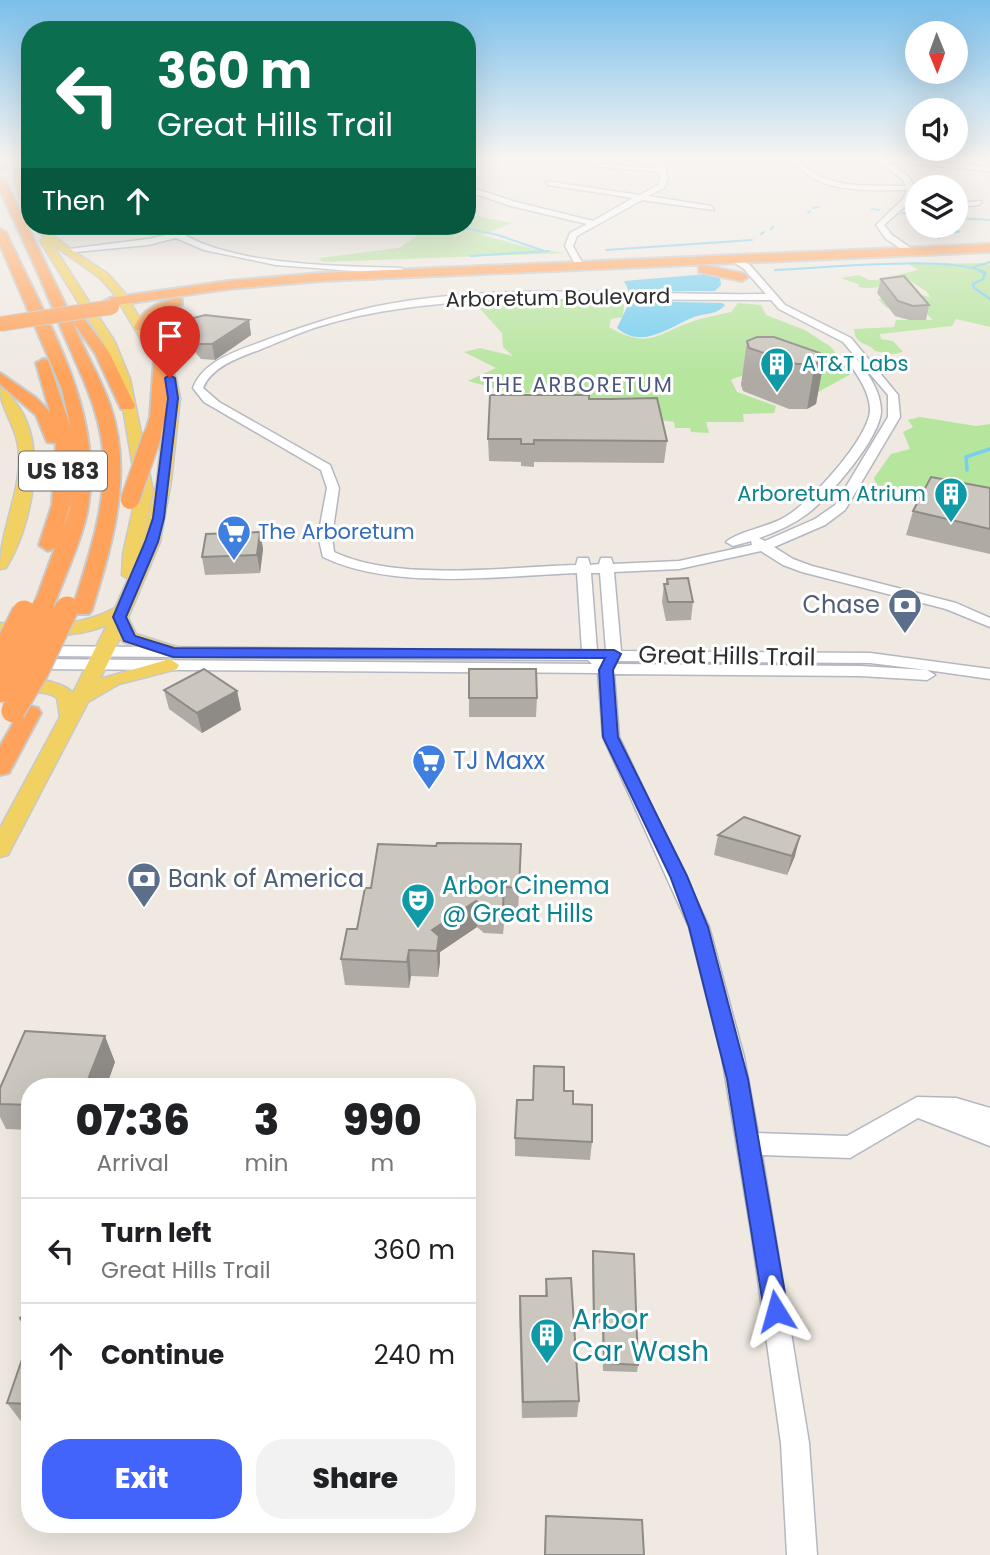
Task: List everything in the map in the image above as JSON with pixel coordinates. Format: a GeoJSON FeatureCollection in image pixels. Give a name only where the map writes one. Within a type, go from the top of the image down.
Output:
{"type":"FeatureCollection","features":[{"type":"Feature","properties":{"kind":"highway"},"geometry":{"type":"LineString","coordinates":[[12,230],[82,384],[94,440],[96,498],[75,609]]}},
{"type":"Feature","properties":{"kind":"highway"},"geometry":{"type":"LineString","coordinates":[[0,232],[69,389],[83,449],[79,509],[35,608],[21,658],[0,688]]}},
{"type":"Feature","properties":{"kind":"highway","name":"US 183"},"geometry":{"type":"LineString","coordinates":[[1,766],[21,712],[55,667],[75,609],[103,542],[112,486],[111,443],[105,409],[26,235]]}},
{"type":"Feature","properties":{"kind":"highway"},"geometry":{"type":"LineString","coordinates":[[0,318],[291,279],[418,271],[740,267],[908,250],[990,248]]}},
{"type":"Feature","properties":{"kind":"highway","name":"US 183"},"geometry":{"type":"LineString","coordinates":[[0,257],[45,366],[65,437],[61,505],[35,608],[0,661]]}},
{"type":"Feature","properties":{"kind":"highway"},"geometry":{"type":"LineString","coordinates":[[110,283],[144,291],[200,293],[577,269],[740,267],[990,257]]}},
{"type":"Feature","properties":{"kind":"highway"},"geometry":{"type":"LineString","coordinates":[[757,279],[761,270],[782,265]]}},
{"type":"Feature","properties":{"kind":"highway"},"geometry":{"type":"LineString","coordinates":[[141,327],[156,309],[200,293]]}},
{"type":"Feature","properties":{"kind":"highway"},"geometry":{"type":"LineString","coordinates":[[56,298],[65,303],[102,352],[127,406]]}},
{"type":"Feature","properties":{"kind":"highway"},"geometry":{"type":"LineString","coordinates":[[0,324],[118,304]]}},
{"type":"Feature","properties":{"kind":"highway"},"geometry":{"type":"LineString","coordinates":[[103,542],[124,517],[152,436],[158,417],[161,360]]}},
{"type":"Feature","properties":{"kind":"highway"},"geometry":{"type":"LineString","coordinates":[[0,377],[20,391],[43,414],[64,459]]}},
{"type":"Feature","properties":{"kind":"highway"},"geometry":{"type":"LineString","coordinates":[[0,732],[21,712]]}},
{"type":"Feature","properties":{"kind":"main road"},"geometry":{"type":"LineString","coordinates":[[42,235],[118,358],[145,491],[131,554],[130,592]]}},
{"type":"Feature","properties":{"kind":"main road"},"geometry":{"type":"LineString","coordinates":[[0,849],[102,659],[156,529],[173,398],[170,378],[161,360],[141,327],[118,304],[110,283],[49,235]]}},
{"type":"Feature","properties":{"kind":"main road"},"geometry":{"type":"LineString","coordinates":[[0,392],[15,407],[27,445],[22,494],[0,564]]}},
{"type":"Feature","properties":{"kind":"main road"},"geometry":{"type":"LineString","coordinates":[[0,628],[74,631],[121,614]]}},
{"type":"Feature","properties":{"kind":"main road"},"geometry":{"type":"LineString","coordinates":[[121,614],[129,638],[172,659]]}},
{"type":"Feature","properties":{"kind":"main road"},"geometry":{"type":"LineString","coordinates":[[83,697],[112,680],[172,659]]}},
{"type":"Feature","properties":{"kind":"main road"},"geometry":{"type":"LineString","coordinates":[[0,688],[43,686],[60,691],[65,695],[71,720]]}},
{"type":"Feature","properties":{"kind":"street"},"geometry":{"type":"LineString","coordinates":[[577,269],[569,240],[584,230]]}},
{"type":"Feature","properties":{"kind":"street"},"geometry":{"type":"LineString","coordinates":[[883,230],[889,237],[908,250]]}},
{"type":"Feature","properties":{"kind":"street"},"geometry":{"type":"LineString","coordinates":[[148,242],[162,235]]}},
{"type":"Feature","properties":{"kind":"street"},"geometry":{"type":"LineString","coordinates":[[65,250],[148,242],[176,235],[207,248],[292,264],[418,271]]}},
{"type":"Feature","properties":{"kind":"street","name":"Arboretum Boulevard"},"geometry":{"type":"LineString","coordinates":[[740,267],[757,279],[782,307],[847,340],[893,395],[894,416],[840,506],[804,531],[679,565],[606,565],[442,574],[385,571],[351,565],[328,554],[325,537],[333,488],[326,468],[251,426],[242,417],[200,392],[198,385],[223,363],[319,322],[438,299],[536,294],[771,297]]}},
{"type":"Feature","properties":{"kind":"street","name":"Arboretum Boulevard"},"geometry":{"type":"LineString","coordinates":[[740,267],[755,298],[771,310],[826,334],[837,343],[868,385],[876,403],[876,418],[868,434],[818,501],[757,542]]}},
{"type":"Feature","properties":{"kind":"street"},"geometry":{"type":"LineString","coordinates":[[757,542],[788,562],[807,569],[951,606],[990,623]]}},
{"type":"Feature","properties":{"kind":"street"},"geometry":{"type":"LineString","coordinates":[[603,659],[606,565]]}},
{"type":"Feature","properties":{"kind":"street"},"geometry":{"type":"LineString","coordinates":[[583,566],[603,659],[611,737],[672,863],[699,927],[733,1057],[751,1144],[794,1443],[802,1555]]}},
{"type":"Feature","properties":{"kind":"street","name":"Great Hills Trail"},"geometry":{"type":"LineString","coordinates":[[0,650],[102,659]]}},
{"type":"Feature","properties":{"kind":"street","name":"Great Hills Trail"},"geometry":{"type":"LineString","coordinates":[[0,661],[870,658],[990,674]]}},
{"type":"Feature","properties":{"kind":"street","name":"Great Hills Trail"},"geometry":{"type":"LineString","coordinates":[[172,659],[603,659],[886,671],[990,686]]}},
{"type":"Feature","properties":{"kind":"street"},"geometry":{"type":"LineString","coordinates":[[751,1144],[850,1147],[916,1107],[956,1108],[990,1118]]}},
{"type":"Feature","properties":{"kind":"street"},"geometry":{"type":"LineString","coordinates":[[916,1107],[949,1122],[990,1135]]}},
{"type":"Feature","properties":{"kind":"green space"},"geometry":{"type":"Polygon","coordinates":[[[476,230],[495,230],[482,235],[534,249],[566,253],[323,262],[319,258],[399,248],[418,235],[476,235],[476,230]]]}},
{"type":"Feature","properties":{"kind":"green space"},"geometry":{"type":"Polygon","coordinates":[[[908,264],[990,265],[990,327],[956,319],[952,326],[880,334],[881,339],[893,341],[903,352],[893,354],[875,351],[857,338],[854,329],[894,327],[896,320],[933,320],[919,306],[887,308],[878,299],[918,294],[930,297],[906,278],[882,286],[863,288],[841,278],[859,275],[876,280],[918,270],[908,264]]]}},
{"type":"Feature","properties":{"kind":"green space"},"geometry":{"type":"Polygon","coordinates":[[[589,299],[624,304],[623,317],[611,319],[609,327],[641,339],[657,336],[693,321],[731,312],[738,303],[761,305],[766,315],[805,330],[831,347],[851,374],[818,392],[763,376],[741,376],[731,380],[737,392],[776,406],[774,413],[743,414],[744,422],[706,422],[709,433],[691,432],[690,428],[675,428],[674,422],[546,402],[541,392],[517,394],[468,381],[496,368],[464,352],[480,348],[513,356],[503,347],[502,333],[480,309],[492,301],[589,299]]]}},
{"type":"Feature","properties":{"kind":"green space"},"geometry":{"type":"Polygon","coordinates":[[[920,417],[976,426],[990,424],[990,510],[876,485],[874,478],[891,454],[910,449],[903,432],[913,427],[908,420],[920,417]]]}},
{"type":"Feature","properties":{"kind":"water"},"geometry":{"type":"Polygon","coordinates":[[[707,274],[720,278],[721,285],[715,291],[629,291],[624,281],[707,274]]]}},
{"type":"Feature","properties":{"kind":"water"},"geometry":{"type":"Polygon","coordinates":[[[630,301],[725,305],[715,312],[694,317],[665,331],[636,337],[617,328],[630,301]]]}},
{"type":"Feature","properties":{"kind":"building"},"geometry":{"type":"Polygon","coordinates":[[[904,276],[929,305],[913,306],[898,301],[881,279],[904,276]]]}},
{"type":"Feature","properties":{"kind":"building"},"geometry":{"type":"Polygon","coordinates":[[[205,315],[249,320],[212,344],[198,344],[182,325],[190,319],[205,315]]]}},
{"type":"Feature","properties":{"kind":"building"},"geometry":{"type":"Polygon","coordinates":[[[757,337],[774,337],[820,353],[824,360],[815,364],[797,364],[749,348],[747,341],[757,337]]]}},
{"type":"Feature","properties":{"kind":"building"},"geometry":{"type":"Polygon","coordinates":[[[490,395],[589,395],[589,399],[657,398],[667,441],[534,440],[534,444],[521,444],[521,439],[488,439],[490,395]]]}},
{"type":"Feature","properties":{"kind":"building"},"geometry":{"type":"Polygon","coordinates":[[[931,477],[990,488],[990,529],[913,511],[931,477]]]}},
{"type":"Feature","properties":{"kind":"building"},"geometry":{"type":"Polygon","coordinates":[[[260,532],[257,555],[202,557],[206,534],[260,532]]]}},
{"type":"Feature","properties":{"kind":"building"},"geometry":{"type":"Polygon","coordinates":[[[688,578],[693,602],[668,602],[664,584],[668,584],[667,579],[688,578]]]}},
{"type":"Feature","properties":{"kind":"building"},"geometry":{"type":"Polygon","coordinates":[[[204,669],[237,691],[197,713],[164,690],[204,669]]]}},
{"type":"Feature","properties":{"kind":"building"},"geometry":{"type":"Polygon","coordinates":[[[469,669],[536,669],[537,698],[469,698],[469,669]]]}},
{"type":"Feature","properties":{"kind":"building"},"geometry":{"type":"Polygon","coordinates":[[[744,817],[800,836],[792,856],[718,835],[744,817]]]}},
{"type":"Feature","properties":{"kind":"building","name":"Arbor Cinema @ Great Hills"},"geometry":{"type":"Polygon","coordinates":[[[437,843],[521,844],[519,888],[504,887],[503,908],[484,907],[476,901],[432,930],[439,936],[437,951],[409,950],[407,962],[341,959],[347,929],[357,929],[365,888],[371,888],[378,844],[436,846],[437,843]]]}},
{"type":"Feature","properties":{"kind":"building"},"geometry":{"type":"Polygon","coordinates":[[[25,1031],[105,1036],[89,1078],[21,1078],[21,1105],[0,1104],[0,1088],[25,1031]]]}},
{"type":"Feature","properties":{"kind":"building"},"geometry":{"type":"Polygon","coordinates":[[[534,1066],[564,1067],[564,1091],[573,1091],[573,1104],[592,1105],[592,1142],[515,1138],[517,1100],[533,1100],[534,1066]]]}},
{"type":"Feature","properties":{"kind":"building"},"geometry":{"type":"Polygon","coordinates":[[[593,1251],[634,1254],[638,1365],[604,1363],[603,1315],[594,1315],[593,1251]]]}},
{"type":"Feature","properties":{"kind":"building","name":"Arbor Car Wash"},"geometry":{"type":"Polygon","coordinates":[[[571,1278],[579,1401],[523,1402],[520,1296],[547,1296],[546,1279],[571,1278]]]}},
{"type":"Feature","properties":{"kind":"building"},"geometry":{"type":"Polygon","coordinates":[[[21,1362],[21,1404],[7,1403],[21,1362]]]}},
{"type":"Feature","properties":{"kind":"building"},"geometry":{"type":"Polygon","coordinates":[[[546,1516],[642,1520],[644,1555],[545,1555],[546,1516]]]}},
{"type":"Feature","properties":{"kind":"waterway"},"geometry":{"type":"LineString","coordinates":[[476,230],[544,251]]}},
{"type":"Feature","properties":{"kind":"waterway"},"geometry":{"type":"LineString","coordinates":[[606,250],[752,240]]}},
{"type":"Feature","properties":{"kind":"waterway"},"geometry":{"type":"LineString","coordinates":[[470,256],[549,251]]}},
{"type":"Feature","properties":{"kind":"waterway"},"geometry":{"type":"LineString","coordinates":[[974,267],[990,262]]}},
{"type":"Feature","properties":{"kind":"waterway"},"geometry":{"type":"LineString","coordinates":[[775,270],[915,263],[967,267],[984,272]]}},
{"type":"Feature","properties":{"kind":"waterway"},"geometry":{"type":"LineString","coordinates":[[980,271],[985,273],[983,279],[973,284],[974,288],[990,299]]}},
{"type":"Feature","properties":{"kind":"waterway"},"geometry":{"type":"LineString","coordinates":[[967,470],[966,457],[990,449]]}},
{"type":"Feature","properties":{"kind":"place","name":"AT&T Labs"},"geometry":{"type":"Point","coordinates":[777,394]}},
{"type":"Feature","properties":{"kind":"place","name":"Arboretum Atrium"},"geometry":{"type":"Point","coordinates":[951,524]}},
{"type":"Feature","properties":{"kind":"place","name":"The Arboretum"},"geometry":{"type":"Point","coordinates":[234,562]}},
{"type":"Feature","properties":{"kind":"place","name":"Chase"},"geometry":{"type":"Point","coordinates":[905,635]}},
{"type":"Feature","properties":{"kind":"place","name":"TJ Maxx"},"geometry":{"type":"Point","coordinates":[429,791]}},
{"type":"Feature","properties":{"kind":"place","name":"Bank of America"},"geometry":{"type":"Point","coordinates":[144,909]}},
{"type":"Feature","properties":{"kind":"place","name":"Arbor Cinema @ Great Hills"},"geometry":{"type":"Point","coordinates":[418,930]}},
{"type":"Feature","properties":{"kind":"place","name":"Arbor Car Wash"},"geometry":{"type":"Point","coordinates":[547,1365]}},
{"type":"Feature","properties":{"kind":"district","name":"THE ARBORETUM"},"geometry":{"type":"Point","coordinates":[578,385]}},
{"type":"Feature","properties":{"kind":"route"},"geometry":{"type":"LineString","coordinates":[[170,378],[173,398],[159,518],[152,542],[119,617],[129,638],[149,647],[173,652],[614,654],[606,670],[611,737],[678,876],[699,927],[738,1079],[751,1144],[776,1311]]}}]}
